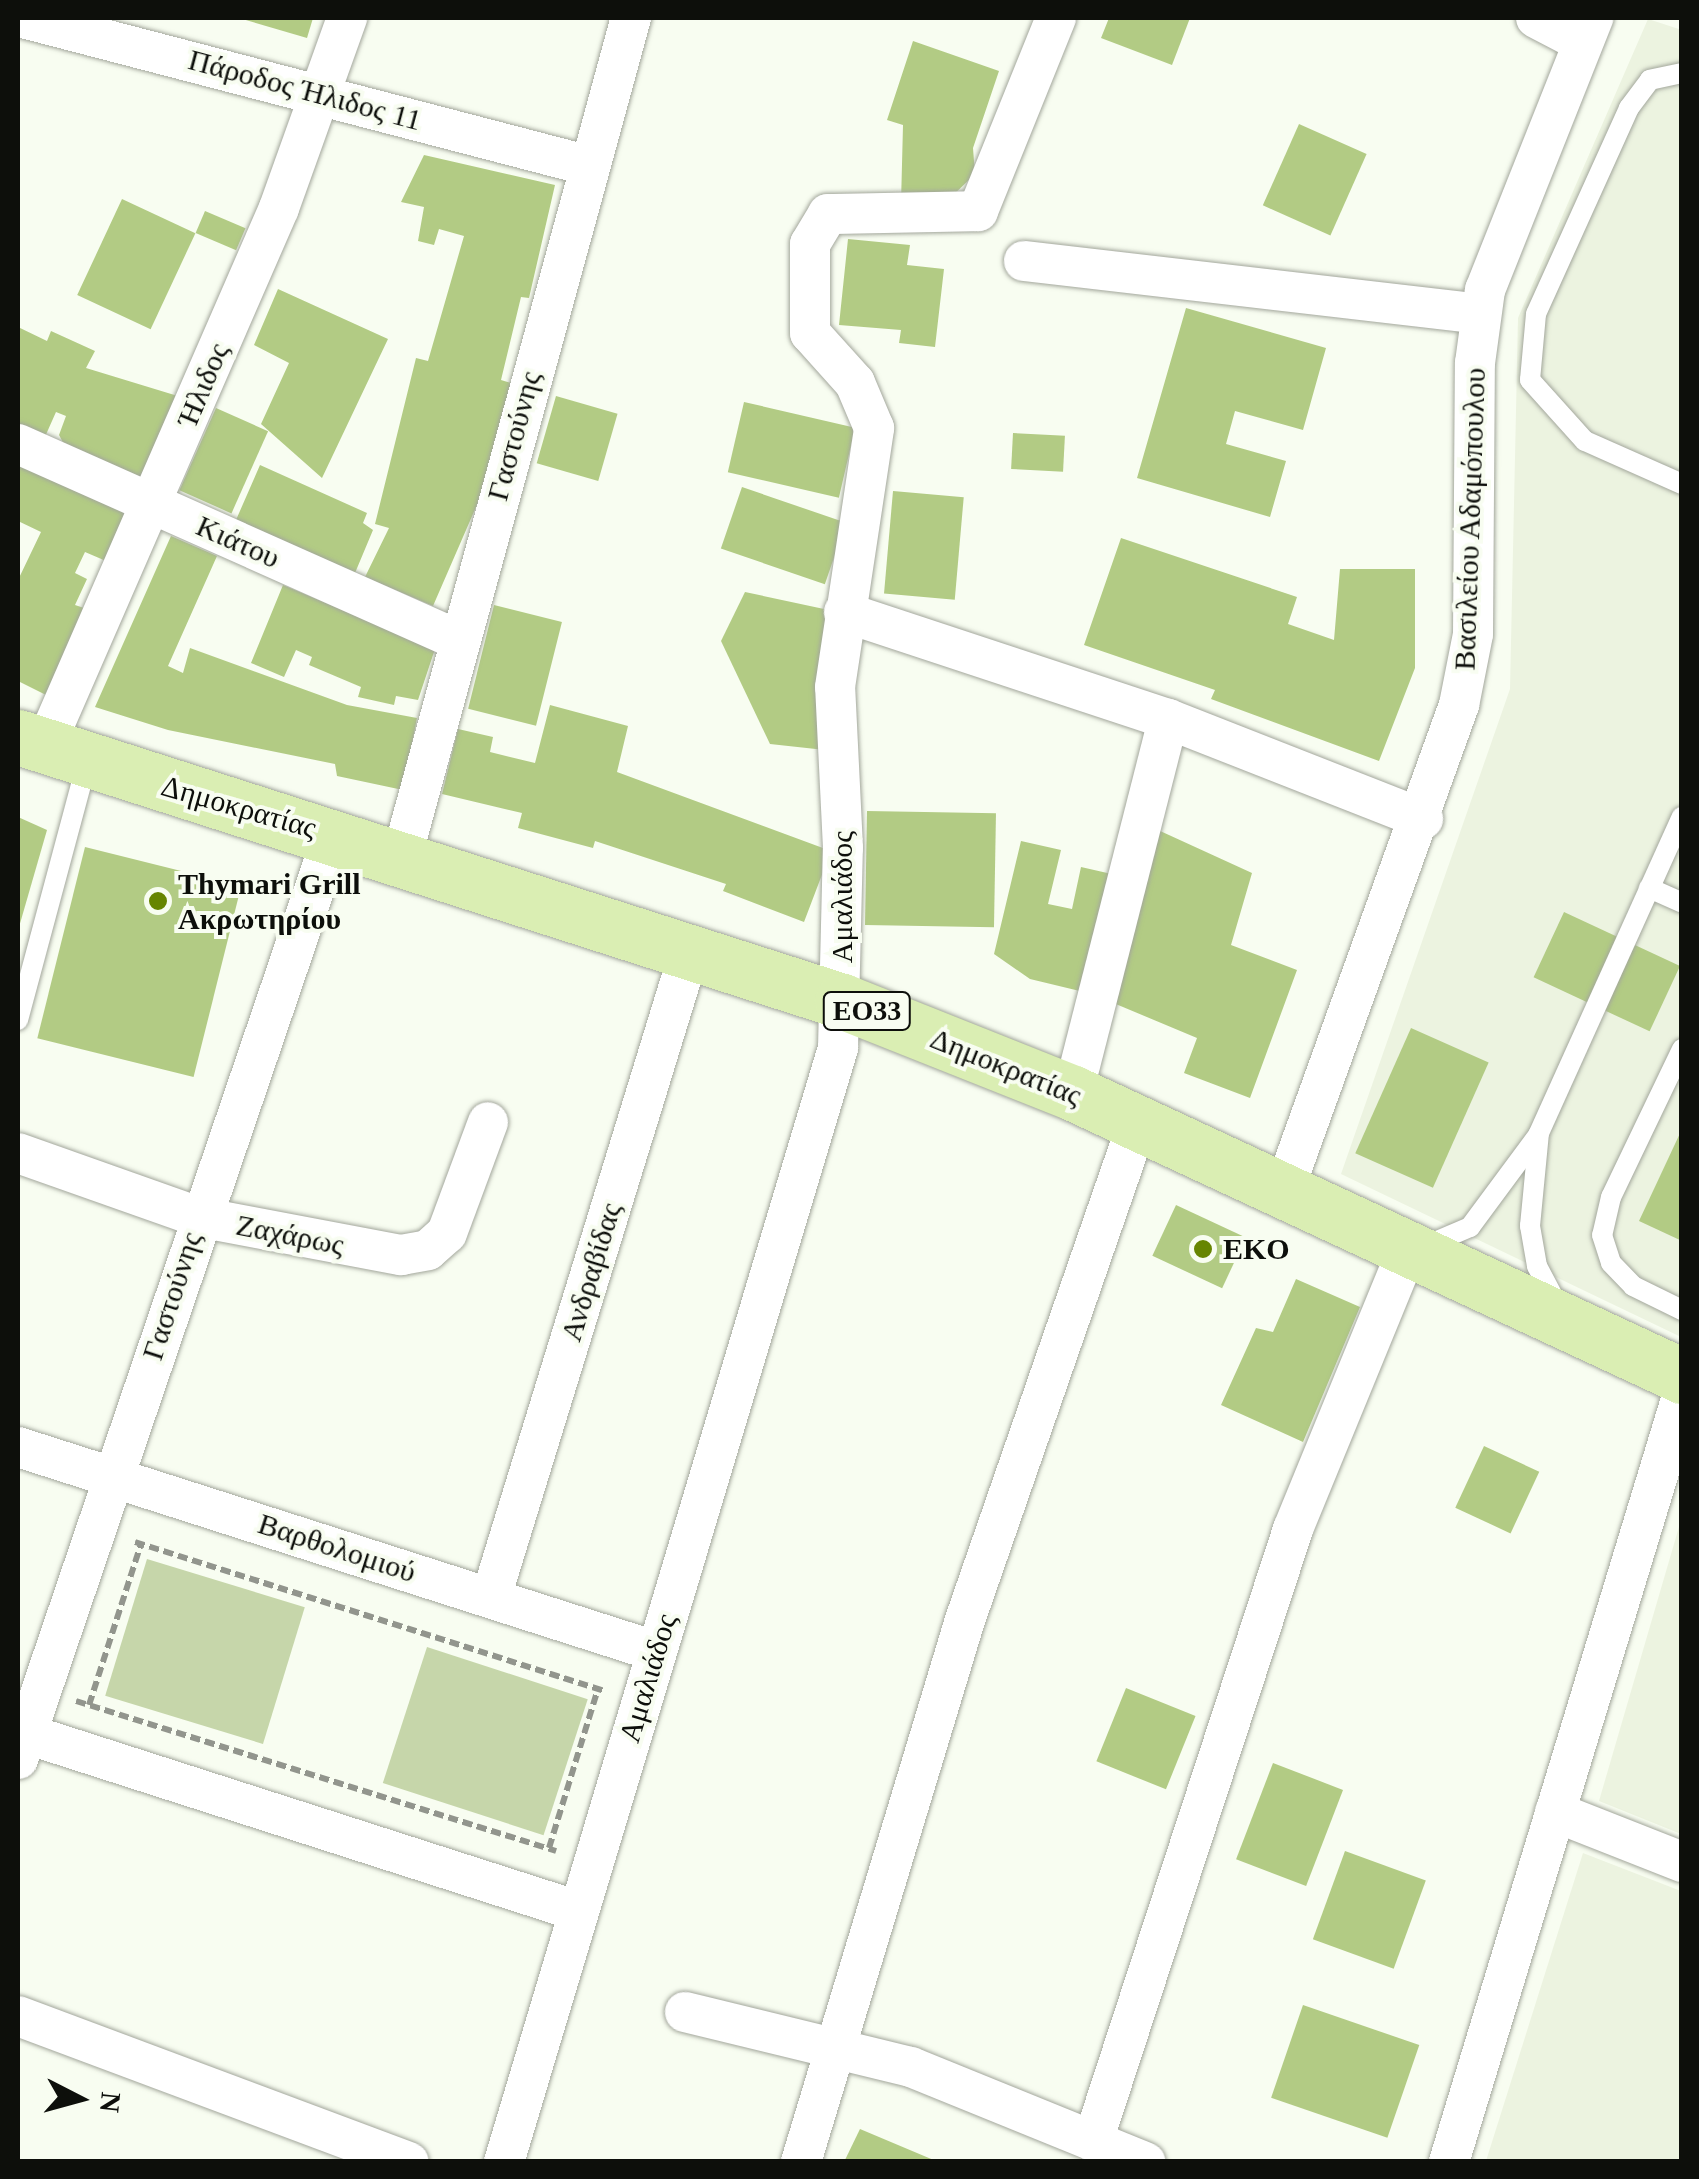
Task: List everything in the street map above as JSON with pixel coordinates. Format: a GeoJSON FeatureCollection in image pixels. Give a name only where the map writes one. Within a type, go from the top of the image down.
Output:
{"type":"FeatureCollection","features":[{"type":"Feature","properties":{"kind":"main road","name":"Δημοκρατίας"},"geometry":{"type":"LineString","coordinates":[[50,749],[690,947],[842,1001],[1138,1122],[1682,1376]]}},
{"type":"Feature","properties":{"kind":"street","name":"Πάροδος Ήλιδος 11"},"geometry":{"type":"LineString","coordinates":[[23,18],[586,165]]}},
{"type":"Feature","properties":{"kind":"street","name":"Ήλιδος"},"geometry":{"type":"LineString","coordinates":[[50,749],[323,94],[347,18]]}},
{"type":"Feature","properties":{"kind":"street","name":"Γαστούνης"},"geometry":{"type":"LineString","coordinates":[[402,856],[586,165],[631,18]]}},
{"type":"Feature","properties":{"kind":"street","name":"Αμαλιάδος"},"geometry":{"type":"LineString","coordinates":[[504,2162],[833,1070],[842,1001],[835,686],[844,612],[872,480],[874,428],[855,382],[810,334],[810,244],[828,214],[978,211],[1056,18]]}},
{"type":"Feature","properties":{"kind":"street"},"geometry":{"type":"LineString","coordinates":[[1536,18],[1588,30]]}},
{"type":"Feature","properties":{"kind":"street","name":"Βασιλείου Αδαμόπουλου"},"geometry":{"type":"LineString","coordinates":[[1284,1190],[1423,819],[1470,659],[1480,314],[1508,221],[1588,30]]}},
{"type":"Feature","properties":{"kind":"street"},"geometry":{"type":"LineString","coordinates":[[1024,261],[1480,314]]}},
{"type":"Feature","properties":{"kind":"street","name":"Κιάτου"},"geometry":{"type":"LineString","coordinates":[[18,444],[459,640]]}},
{"type":"Feature","properties":{"kind":"street"},"geometry":{"type":"LineString","coordinates":[[844,612],[1168,719],[1423,819]]}},
{"type":"Feature","properties":{"kind":"street"},"geometry":{"type":"LineString","coordinates":[[1073,1093],[1168,719]]}},
{"type":"Feature","properties":{"kind":"street","name":"Γαστούνης"},"geometry":{"type":"LineString","coordinates":[[22,1747],[199,1217],[333,835]]}},
{"type":"Feature","properties":{"kind":"street","name":"Ανδραβίδας"},"geometry":{"type":"LineString","coordinates":[[491,1597],[690,947]]}},
{"type":"Feature","properties":{"kind":"street","name":"Ζαχάρως"},"geometry":{"type":"LineString","coordinates":[[18,1153],[199,1217],[401,1256],[428,1250],[447,1234],[488,1122]]}},
{"type":"Feature","properties":{"kind":"street"},"geometry":{"type":"LineString","coordinates":[[801,2162],[965,1620],[1138,1122]]}},
{"type":"Feature","properties":{"kind":"street"},"geometry":{"type":"LineString","coordinates":[[1093,2141],[1293,1529],[1408,1248]]}},
{"type":"Feature","properties":{"kind":"street"},"geometry":{"type":"LineString","coordinates":[[1448,2162],[1682,1396]]}},
{"type":"Feature","properties":{"kind":"street","name":"Βαρθολομιού"},"geometry":{"type":"LineString","coordinates":[[18,1447],[656,1651]]}},
{"type":"Feature","properties":{"kind":"street"},"geometry":{"type":"LineString","coordinates":[[22,1747],[578,1911]]}},
{"type":"Feature","properties":{"kind":"street"},"geometry":{"type":"LineString","coordinates":[[1555,1812],[1682,1862]]}},
{"type":"Feature","properties":{"kind":"street"},"geometry":{"type":"LineString","coordinates":[[685,2012],[911,2067],[1144,2162]]}},
{"type":"Feature","properties":{"kind":"street"},"geometry":{"type":"LineString","coordinates":[[18,2016],[408,2162]]}},
{"type":"Feature","properties":{"kind":"lane"},"geometry":{"type":"LineString","coordinates":[[1682,73],[1650,80],[1629,108],[1536,314],[1530,380],[1584,441],[1682,484]]}},
{"type":"Feature","properties":{"kind":"lane"},"geometry":{"type":"LineString","coordinates":[[18,1020],[50,749]]}},
{"type":"Feature","properties":{"kind":"lane"},"geometry":{"type":"LineString","coordinates":[[1408,1248],[1470,1227],[1539,1133],[1682,817]]}},
{"type":"Feature","properties":{"kind":"lane"},"geometry":{"type":"LineString","coordinates":[[1649,888],[1682,903]]}},
{"type":"Feature","properties":{"kind":"lane"},"geometry":{"type":"LineString","coordinates":[[1682,1049],[1611,1197],[1602,1235],[1611,1263],[1633,1286],[1682,1310]]}},
{"type":"Feature","properties":{"kind":"lane"},"geometry":{"type":"LineString","coordinates":[[1539,1133],[1530,1226],[1537,1266],[1567,1323]]}},
{"type":"Feature","properties":{"kind":"path"},"geometry":{"type":"LineString","coordinates":[[127,1540],[612,1693]]}},
{"type":"Feature","properties":{"kind":"path"},"geometry":{"type":"LineString","coordinates":[[89,1704],[141,1544]]}},
{"type":"Feature","properties":{"kind":"path"},"geometry":{"type":"LineString","coordinates":[[548,1848],[598,1689]]}},
{"type":"Feature","properties":{"kind":"path"},"geometry":{"type":"LineString","coordinates":[[61,1696],[563,1853]]}},
{"type":"Feature","properties":{"kind":"shaded area"},"geometry":{"type":"Polygon","coordinates":[[[1648,19],[1682,30],[1681,1337],[1341,1174],[1510,689],[1518,318],[1648,19]]]}},
{"type":"Feature","properties":{"kind":"shaded area"},"geometry":{"type":"Polygon","coordinates":[[[1681,1520],[1682,1834],[1599,1801],[1681,1520]]]}},
{"type":"Feature","properties":{"kind":"shaded area"},"geometry":{"type":"Polygon","coordinates":[[[1583,1853],[1681,1891],[1681,2161],[1486,2161],[1583,1853]]]}},
{"type":"Feature","properties":{"kind":"green space"},"geometry":{"type":"Polygon","coordinates":[[[147,1559],[305,1607],[263,1744],[105,1696],[147,1559]]]}},
{"type":"Feature","properties":{"kind":"green space"},"geometry":{"type":"Polygon","coordinates":[[[427,1647],[588,1699],[544,1835],[383,1783],[427,1647]]]}},
{"type":"Feature","properties":{"kind":"building"},"geometry":{"type":"Polygon","coordinates":[[[239,18],[313,18],[307,38],[239,18]]]}},
{"type":"Feature","properties":{"kind":"building"},"geometry":{"type":"Polygon","coordinates":[[[1109,18],[1190,18],[1172,65],[1101,38],[1109,18]]]}},
{"type":"Feature","properties":{"kind":"building"},"geometry":{"type":"Polygon","coordinates":[[[913,41],[999,71],[973,148],[975,174],[944,204],[901,203],[903,125],[887,120],[913,41]]]}},
{"type":"Feature","properties":{"kind":"building"},"geometry":{"type":"Polygon","coordinates":[[[1299,124],[1367,154],[1330,235],[1263,205],[1299,124]]]}},
{"type":"Feature","properties":{"kind":"building"},"geometry":{"type":"Polygon","coordinates":[[[424,155],[555,185],[529,298],[521,297],[501,380],[511,383],[483,491],[433,606],[365,577],[389,528],[375,524],[416,358],[428,361],[464,236],[439,229],[434,245],[418,241],[424,207],[401,202],[424,155]]]}},
{"type":"Feature","properties":{"kind":"building"},"geometry":{"type":"Polygon","coordinates":[[[122,199],[195,233],[151,329],[77,295],[122,199]]]}},
{"type":"Feature","properties":{"kind":"building"},"geometry":{"type":"Polygon","coordinates":[[[205,211],[246,228],[236,250],[196,233],[205,211]]]}},
{"type":"Feature","properties":{"kind":"building"},"geometry":{"type":"Polygon","coordinates":[[[848,239],[910,245],[907,265],[944,269],[935,347],[899,343],[901,330],[839,325],[848,239]]]}},
{"type":"Feature","properties":{"kind":"building"},"geometry":{"type":"Polygon","coordinates":[[[278,289],[388,339],[322,478],[261,424],[289,363],[254,345],[278,289]]]}},
{"type":"Feature","properties":{"kind":"building"},"geometry":{"type":"Polygon","coordinates":[[[1186,308],[1326,348],[1303,430],[1235,411],[1226,444],[1286,461],[1270,517],[1137,478],[1186,308]]]}},
{"type":"Feature","properties":{"kind":"building"},"geometry":{"type":"Polygon","coordinates":[[[18,327],[47,341],[51,331],[95,351],[86,368],[181,397],[146,482],[66,448],[59,435],[66,416],[56,412],[44,439],[18,427],[18,327]]]}},
{"type":"Feature","properties":{"kind":"building"},"geometry":{"type":"Polygon","coordinates":[[[556,396],[618,414],[598,481],[537,463],[556,396]]]}},
{"type":"Feature","properties":{"kind":"building"},"geometry":{"type":"Polygon","coordinates":[[[744,402],[855,428],[839,498],[728,472],[744,402]]]}},
{"type":"Feature","properties":{"kind":"building"},"geometry":{"type":"Polygon","coordinates":[[[216,408],[268,431],[231,513],[179,490],[216,408]]]}},
{"type":"Feature","properties":{"kind":"building"},"geometry":{"type":"Polygon","coordinates":[[[1013,433],[1065,436],[1063,472],[1011,469],[1013,433]]]}},
{"type":"Feature","properties":{"kind":"building"},"geometry":{"type":"Polygon","coordinates":[[[18,460],[127,509],[106,561],[85,552],[75,573],[87,579],[75,605],[87,609],[46,695],[18,681],[18,580],[41,532],[18,521],[18,460]]]}},
{"type":"Feature","properties":{"kind":"building"},"geometry":{"type":"Polygon","coordinates":[[[260,465],[367,513],[363,523],[373,530],[355,573],[236,520],[260,465]]]}},
{"type":"Feature","properties":{"kind":"building"},"geometry":{"type":"Polygon","coordinates":[[[742,487],[846,523],[825,584],[721,548],[742,487]]]}},
{"type":"Feature","properties":{"kind":"building"},"geometry":{"type":"Polygon","coordinates":[[[893,491],[964,497],[955,600],[884,594],[893,491]]]}},
{"type":"Feature","properties":{"kind":"building"},"geometry":{"type":"Polygon","coordinates":[[[171,536],[217,556],[168,666],[183,673],[190,648],[347,705],[417,718],[403,790],[337,776],[335,764],[168,730],[95,707],[171,536]]]}},
{"type":"Feature","properties":{"kind":"building"},"geometry":{"type":"Polygon","coordinates":[[[1121,538],[1297,597],[1288,624],[1334,640],[1340,569],[1415,569],[1415,668],[1379,761],[1211,699],[1215,690],[1084,645],[1121,538]]]}},
{"type":"Feature","properties":{"kind":"building"},"geometry":{"type":"Polygon","coordinates":[[[283,585],[435,649],[418,700],[396,696],[394,705],[358,697],[361,687],[309,665],[312,657],[296,650],[284,677],[251,663],[283,585]]]}},
{"type":"Feature","properties":{"kind":"building"},"geometry":{"type":"Polygon","coordinates":[[[745,592],[838,612],[825,750],[770,744],[721,641],[745,592]]]}},
{"type":"Feature","properties":{"kind":"building"},"geometry":{"type":"Polygon","coordinates":[[[494,605],[562,622],[536,726],[468,709],[494,605]]]}},
{"type":"Feature","properties":{"kind":"building"},"geometry":{"type":"Polygon","coordinates":[[[550,705],[628,726],[617,772],[831,851],[804,922],[723,891],[726,884],[595,841],[593,848],[518,828],[522,813],[442,794],[458,729],[493,737],[490,752],[535,763],[550,705]]]}},
{"type":"Feature","properties":{"kind":"building"},"geometry":{"type":"Polygon","coordinates":[[[867,811],[996,813],[994,927],[865,925],[867,811]]]}},
{"type":"Feature","properties":{"kind":"building"},"geometry":{"type":"Polygon","coordinates":[[[18,817],[47,830],[19,927],[18,927],[18,817]]]}},
{"type":"Feature","properties":{"kind":"building"},"geometry":{"type":"Polygon","coordinates":[[[1158,830],[1252,873],[1231,945],[1297,970],[1250,1098],[1184,1073],[1197,1038],[1111,1002],[1158,830]]]}},
{"type":"Feature","properties":{"kind":"building"},"geometry":{"type":"Polygon","coordinates":[[[1021,841],[1061,850],[1048,904],[1072,909],[1081,867],[1116,875],[1088,993],[1030,979],[994,954],[1021,841]]]}},
{"type":"Feature","properties":{"kind":"building"},"geometry":{"type":"Polygon","coordinates":[[[85,847],[241,886],[194,1077],[37,1038],[85,847]]]}},
{"type":"Feature","properties":{"kind":"building"},"geometry":{"type":"Polygon","coordinates":[[[1564,912],[1680,966],[1650,1031],[1534,977],[1564,912]]]}},
{"type":"Feature","properties":{"kind":"building"},"geometry":{"type":"Polygon","coordinates":[[[1411,1028],[1489,1063],[1433,1188],[1355,1153],[1411,1028]]]}},
{"type":"Feature","properties":{"kind":"building"},"geometry":{"type":"Polygon","coordinates":[[[1682,1129],[1682,1241],[1639,1221],[1682,1129]]]}},
{"type":"Feature","properties":{"kind":"building"},"geometry":{"type":"Polygon","coordinates":[[[1176,1205],[1246,1238],[1222,1288],[1152,1256],[1176,1205]]]}},
{"type":"Feature","properties":{"kind":"building"},"geometry":{"type":"Polygon","coordinates":[[[1296,1279],[1360,1307],[1303,1442],[1221,1405],[1256,1328],[1273,1332],[1296,1279]]]}},
{"type":"Feature","properties":{"kind":"building"},"geometry":{"type":"Polygon","coordinates":[[[1484,1446],[1539,1472],[1511,1533],[1455,1508],[1484,1446]]]}},
{"type":"Feature","properties":{"kind":"building"},"geometry":{"type":"Polygon","coordinates":[[[1126,1688],[1196,1716],[1166,1789],[1096,1761],[1126,1688]]]}},
{"type":"Feature","properties":{"kind":"building"},"geometry":{"type":"Polygon","coordinates":[[[1273,1763],[1343,1790],[1306,1886],[1236,1859],[1273,1763]]]}},
{"type":"Feature","properties":{"kind":"building"},"geometry":{"type":"Polygon","coordinates":[[[1345,1851],[1426,1880],[1394,1969],[1313,1939],[1345,1851]]]}},
{"type":"Feature","properties":{"kind":"building"},"geometry":{"type":"Polygon","coordinates":[[[1303,2005],[1419,2045],[1387,2138],[1271,2098],[1303,2005]]]}},
{"type":"Feature","properties":{"kind":"building"},"geometry":{"type":"Polygon","coordinates":[[[860,2129],[936,2161],[936,2162],[844,2162],[860,2129]]]}},
{"type":"Feature","properties":{"kind":"place","name":"Thymari Grill Ακρωτηρίου"},"geometry":{"type":"Point","coordinates":[158,901]}},
{"type":"Feature","properties":{"kind":"place","name":"EKO"},"geometry":{"type":"Point","coordinates":[1203,1249]}}]}
